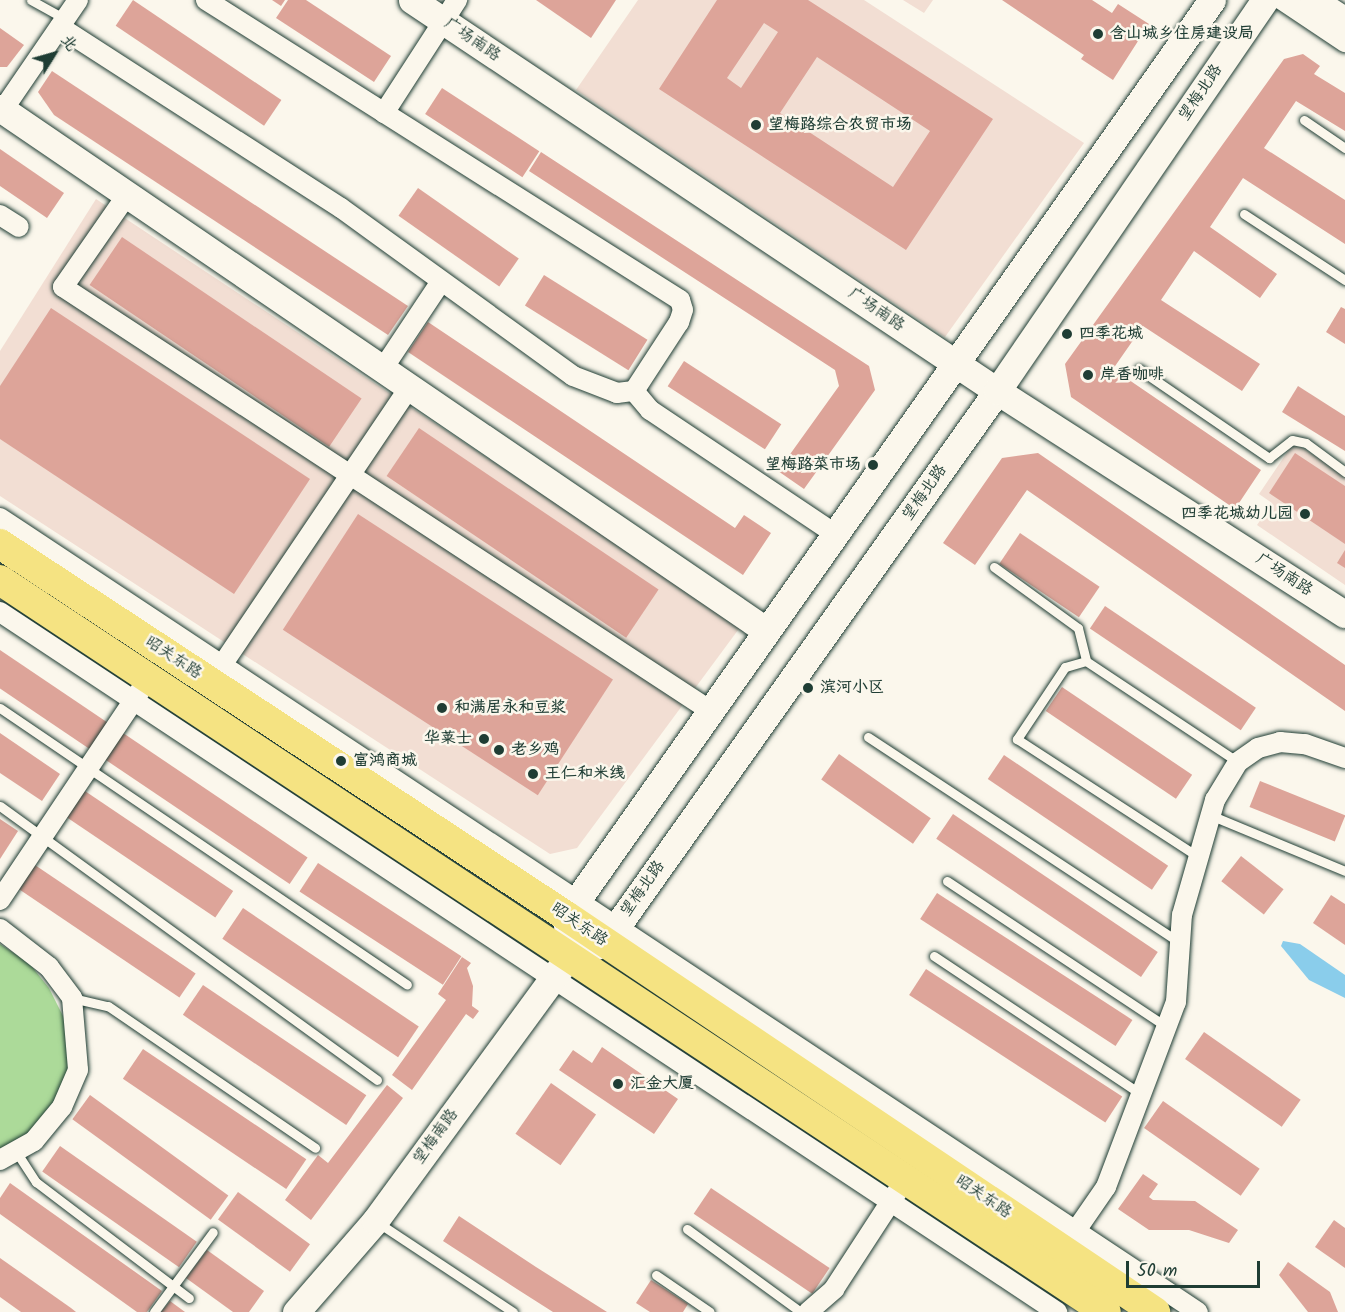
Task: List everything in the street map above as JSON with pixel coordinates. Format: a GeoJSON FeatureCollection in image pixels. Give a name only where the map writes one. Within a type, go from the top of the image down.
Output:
{"type":"FeatureCollection","features":[{"type":"Feature","properties":{"kind":"main road","name":"广场南路"},"geometry":{"type":"LineString","coordinates":[[412,0],[450,10],[956,364],[1345,614]]}},
{"type":"Feature","properties":{"kind":"main road"},"geometry":{"type":"LineString","coordinates":[[561,967],[572,908],[834,533],[1212,0]]}},
{"type":"Feature","properties":{"kind":"main road","name":"望梅北路"},"geometry":{"type":"LineString","coordinates":[[611,934],[997,391],[1264,0]]}},
{"type":"Feature","properties":{"kind":"main road"},"geometry":{"type":"LineString","coordinates":[[1313,0],[1345,21]]}},
{"type":"Feature","properties":{"kind":"main road"},"geometry":{"type":"LineString","coordinates":[[1,111],[767,631]]}},
{"type":"Feature","properties":{"kind":"main road","name":"昭关东路"},"geometry":{"type":"LineString","coordinates":[[0,544],[172,644],[611,934],[906,1179],[1069,1240],[1155,1312]]}},
{"type":"Feature","properties":{"kind":"main road","name":"昭关东路"},"geometry":{"type":"LineString","coordinates":[[0,580],[141,689],[561,967],[906,1179],[1106,1312]]}},
{"type":"Feature","properties":{"kind":"main road"},"geometry":{"type":"LineString","coordinates":[[561,967],[611,934]]}},
{"type":"Feature","properties":{"kind":"main road","name":"望梅南路"},"geometry":{"type":"LineString","coordinates":[[296,1312],[375,1221],[561,967]]}},
{"type":"Feature","properties":{"kind":"street"},"geometry":{"type":"LineString","coordinates":[[1,111],[78,0]]}},
{"type":"Feature","properties":{"kind":"street"},"geometry":{"type":"LineString","coordinates":[[206,0],[680,300],[683,310],[679,322],[634,391]]}},
{"type":"Feature","properties":{"kind":"street"},"geometry":{"type":"LineString","coordinates":[[1282,0],[1345,42]]}},
{"type":"Feature","properties":{"kind":"street"},"geometry":{"type":"LineString","coordinates":[[384,113],[450,10]]}},
{"type":"Feature","properties":{"kind":"street"},"geometry":{"type":"LineString","coordinates":[[62,23],[341,208],[440,283],[573,376],[617,393],[634,391]]}},
{"type":"Feature","properties":{"kind":"street"},"geometry":{"type":"LineString","coordinates":[[127,195],[63,287],[711,711]]}},
{"type":"Feature","properties":{"kind":"street"},"geometry":{"type":"LineString","coordinates":[[0,215],[19,227]]}},
{"type":"Feature","properties":{"kind":"street"},"geometry":{"type":"LineString","coordinates":[[382,369],[440,283]]}},
{"type":"Feature","properties":{"kind":"street"},"geometry":{"type":"LineString","coordinates":[[217,673],[409,388]]}},
{"type":"Feature","properties":{"kind":"street"},"geometry":{"type":"LineString","coordinates":[[634,391],[650,410],[834,533]]}},
{"type":"Feature","properties":{"kind":"street"},"geometry":{"type":"LineString","coordinates":[[0,518],[172,644],[0,900]]}},
{"type":"Feature","properties":{"kind":"street"},"geometry":{"type":"LineString","coordinates":[[0,612],[141,689]]}},
{"type":"Feature","properties":{"kind":"street"},"geometry":{"type":"LineString","coordinates":[[1069,1240],[1106,1186],[1176,1002],[1182,915],[1215,800],[1238,762],[1258,748],[1280,742],[1305,744],[1343,752]]}},
{"type":"Feature","properties":{"kind":"street"},"geometry":{"type":"LineString","coordinates":[[351,827],[382,783]]}},
{"type":"Feature","properties":{"kind":"street"},"geometry":{"type":"LineString","coordinates":[[0,929],[49,967],[72,998],[78,1070],[62,1107],[34,1141],[8,1157]]}},
{"type":"Feature","properties":{"kind":"street"},"geometry":{"type":"LineString","coordinates":[[611,934],[1069,1240],[1198,1312]]}},
{"type":"Feature","properties":{"kind":"street"},"geometry":{"type":"LineString","coordinates":[[808,1312],[834,1289],[906,1179],[1057,1312]]}},
{"type":"Feature","properties":{"kind":"lane"},"geometry":{"type":"LineString","coordinates":[[31,0],[62,23]]}},
{"type":"Feature","properties":{"kind":"lane"},"geometry":{"type":"LineString","coordinates":[[1304,120],[1345,148]]}},
{"type":"Feature","properties":{"kind":"lane"},"geometry":{"type":"LineString","coordinates":[[1244,214],[1345,280]]}},
{"type":"Feature","properties":{"kind":"lane"},"geometry":{"type":"LineString","coordinates":[[1139,369],[1269,458],[1292,440],[1306,443],[1345,471]]}},
{"type":"Feature","properties":{"kind":"lane"},"geometry":{"type":"LineString","coordinates":[[994,567],[1078,628],[1086,661],[1238,762]]}},
{"type":"Feature","properties":{"kind":"lane"},"geometry":{"type":"LineString","coordinates":[[1086,661],[1065,667],[1017,739],[1199,857]]}},
{"type":"Feature","properties":{"kind":"lane"},"geometry":{"type":"LineString","coordinates":[[0,708],[407,985]]}},
{"type":"Feature","properties":{"kind":"lane"},"geometry":{"type":"LineString","coordinates":[[868,737],[1181,943]]}},
{"type":"Feature","properties":{"kind":"lane"},"geometry":{"type":"LineString","coordinates":[[0,806],[377,1080]]}},
{"type":"Feature","properties":{"kind":"lane"},"geometry":{"type":"LineString","coordinates":[[1210,815],[1345,871]]}},
{"type":"Feature","properties":{"kind":"lane"},"geometry":{"type":"LineString","coordinates":[[947,881],[1167,1027]]}},
{"type":"Feature","properties":{"kind":"lane"},"geometry":{"type":"LineString","coordinates":[[934,956],[1141,1094]]}},
{"type":"Feature","properties":{"kind":"lane"},"geometry":{"type":"LineString","coordinates":[[72,998],[108,1006],[315,1148]]}},
{"type":"Feature","properties":{"kind":"lane"},"geometry":{"type":"LineString","coordinates":[[8,1157],[36,1182],[189,1298]]}},
{"type":"Feature","properties":{"kind":"lane"},"geometry":{"type":"LineString","coordinates":[[375,1221],[513,1312]]}},
{"type":"Feature","properties":{"kind":"lane"},"geometry":{"type":"LineString","coordinates":[[687,1229],[801,1312]]}},
{"type":"Feature","properties":{"kind":"lane"},"geometry":{"type":"LineString","coordinates":[[154,1312],[213,1232]]}},
{"type":"Feature","properties":{"kind":"lane"},"geometry":{"type":"LineString","coordinates":[[656,1275],[710,1312]]}},
{"type":"Feature","properties":{"kind":"shaded area"},"geometry":{"type":"Polygon","coordinates":[[[638,0],[864,0],[1084,143],[945,337],[576,90],[638,0]]]}},
{"type":"Feature","properties":{"kind":"shaded area"},"geometry":{"type":"Polygon","coordinates":[[[903,0],[933,0],[924,13],[903,0]]]}},
{"type":"Feature","properties":{"kind":"shaded area"},"geometry":{"type":"Polygon","coordinates":[[[96,199],[741,626],[577,848],[550,854],[0,496],[0,351],[96,199]]]}},
{"type":"Feature","properties":{"kind":"shaded area","name":"四季花城幼儿园"},"geometry":{"type":"Polygon","coordinates":[[[1294,442],[1345,476],[1345,585],[1257,525],[1272,503],[1259,494],[1294,442]]]}},
{"type":"Feature","properties":{"kind":"green space"},"geometry":{"type":"Polygon","coordinates":[[[0,944],[29,963],[49,988],[69,1028],[69,1069],[56,1103],[31,1136],[0,1153],[0,944]]]}},
{"type":"Feature","properties":{"kind":"water"},"geometry":{"type":"Polygon","coordinates":[[[1283,941],[1300,944],[1345,975],[1345,998],[1309,980],[1281,946],[1283,941]]]}},
{"type":"Feature","properties":{"kind":"building"},"geometry":{"type":"Polygon","coordinates":[[[133,0],[281,100],[264,126],[116,26],[133,0]]]}},
{"type":"Feature","properties":{"kind":"building"},"geometry":{"type":"Polygon","coordinates":[[[272,0],[285,0],[281,6],[272,0]]]}},
{"type":"Feature","properties":{"kind":"building"},"geometry":{"type":"Polygon","coordinates":[[[288,0],[306,0],[391,56],[374,82],[276,18],[288,0]]]}},
{"type":"Feature","properties":{"kind":"building"},"geometry":{"type":"Polygon","coordinates":[[[536,0],[616,0],[591,38],[536,0]]]}},
{"type":"Feature","properties":{"kind":"building","name":"望梅路综合农贸市场"},"geometry":{"type":"Polygon","coordinates":[[[717,0],[808,0],[993,119],[906,250],[659,89],[717,0]],[[764,23],[727,78],[741,88],[778,32],[764,23]],[[817,57],[780,113],[893,187],[930,131],[817,57]]]}},
{"type":"Feature","properties":{"kind":"building","name":"含山城乡住房建设局"},"geometry":{"type":"Polygon","coordinates":[[[1002,0],[1092,0],[1112,13],[1118,4],[1149,24],[1113,80],[1081,59],[1084,55],[1002,0]]]}},
{"type":"Feature","properties":{"kind":"building"},"geometry":{"type":"Polygon","coordinates":[[[0,28],[24,45],[7,67],[0,67],[0,28]]]}},
{"type":"Feature","properties":{"kind":"building"},"geometry":{"type":"Polygon","coordinates":[[[1303,54],[1320,66],[1314,74],[1345,93],[1345,131],[1296,101],[1264,148],[1345,200],[1345,244],[1243,178],[1210,227],[1277,274],[1260,298],[1194,251],[1161,300],[1260,364],[1242,391],[1143,326],[1113,369],[1261,470],[1235,509],[1071,397],[1065,364],[1284,59],[1303,54]]]}},
{"type":"Feature","properties":{"kind":"building"},"geometry":{"type":"Polygon","coordinates":[[[52,71],[408,306],[388,335],[54,115],[38,92],[52,71]]]}},
{"type":"Feature","properties":{"kind":"building"},"geometry":{"type":"Polygon","coordinates":[[[442,88],[539,151],[522,177],[425,114],[442,88]]]}},
{"type":"Feature","properties":{"kind":"building"},"geometry":{"type":"Polygon","coordinates":[[[0,149],[64,193],[47,218],[0,186],[0,149]]]}},
{"type":"Feature","properties":{"kind":"building"},"geometry":{"type":"Polygon","coordinates":[[[541,152],[869,366],[875,390],[804,489],[778,471],[839,386],[835,370],[529,171],[541,152]]]}},
{"type":"Feature","properties":{"kind":"building"},"geometry":{"type":"Polygon","coordinates":[[[418,188],[519,259],[499,286],[398,216],[418,188]]]}},
{"type":"Feature","properties":{"kind":"building"},"geometry":{"type":"Polygon","coordinates":[[[122,237],[362,399],[329,447],[90,285],[122,237]]]}},
{"type":"Feature","properties":{"kind":"building"},"geometry":{"type":"Polygon","coordinates":[[[544,275],[647,340],[628,370],[525,306],[544,275]]]}},
{"type":"Feature","properties":{"kind":"building"},"geometry":{"type":"Polygon","coordinates":[[[1341,307],[1345,309],[1345,344],[1326,332],[1341,307]]]}},
{"type":"Feature","properties":{"kind":"building"},"geometry":{"type":"Polygon","coordinates":[[[51,308],[310,479],[234,594],[0,439],[0,386],[51,308]]]}},
{"type":"Feature","properties":{"kind":"building"},"geometry":{"type":"Polygon","coordinates":[[[428,322],[735,528],[744,515],[771,533],[743,575],[408,352],[428,322]]]}},
{"type":"Feature","properties":{"kind":"building"},"geometry":{"type":"Polygon","coordinates":[[[684,361],[781,424],[765,449],[668,386],[684,361]]]}},
{"type":"Feature","properties":{"kind":"building"},"geometry":{"type":"Polygon","coordinates":[[[1298,386],[1345,416],[1345,451],[1282,412],[1298,386]]]}},
{"type":"Feature","properties":{"kind":"building"},"geometry":{"type":"Polygon","coordinates":[[[419,428],[659,590],[626,638],[387,476],[419,428]]]}},
{"type":"Feature","properties":{"kind":"building"},"geometry":{"type":"Polygon","coordinates":[[[1038,453],[1345,665],[1345,711],[1027,490],[975,565],[943,543],[1002,458],[1038,453]]]}},
{"type":"Feature","properties":{"kind":"building"},"geometry":{"type":"Polygon","coordinates":[[[1295,453],[1345,486],[1345,544],[1269,493],[1295,453]]]}},
{"type":"Feature","properties":{"kind":"building"},"geometry":{"type":"Polygon","coordinates":[[[358,514],[613,680],[538,795],[283,630],[358,514]]]}},
{"type":"Feature","properties":{"kind":"building"},"geometry":{"type":"Polygon","coordinates":[[[1020,533],[1100,587],[1079,617],[999,564],[1020,533]]]}},
{"type":"Feature","properties":{"kind":"building"},"geometry":{"type":"Polygon","coordinates":[[[1345,550],[1345,568],[1337,563],[1345,550]]]}},
{"type":"Feature","properties":{"kind":"building"},"geometry":{"type":"Polygon","coordinates":[[[1105,606],[1256,708],[1241,730],[1090,628],[1105,606]]]}},
{"type":"Feature","properties":{"kind":"building"},"geometry":{"type":"Polygon","coordinates":[[[0,650],[308,857],[290,884],[0,689],[0,650]]]}},
{"type":"Feature","properties":{"kind":"building"},"geometry":{"type":"Polygon","coordinates":[[[1062,687],[1192,775],[1176,799],[1046,711],[1062,687]]]}},
{"type":"Feature","properties":{"kind":"building"},"geometry":{"type":"Polygon","coordinates":[[[0,733],[60,774],[42,801],[0,773],[0,733]]]}},
{"type":"Feature","properties":{"kind":"building"},"geometry":{"type":"Polygon","coordinates":[[[839,754],[931,818],[913,844],[821,779],[839,754]]]}},
{"type":"Feature","properties":{"kind":"building"},"geometry":{"type":"Polygon","coordinates":[[[1004,755],[1168,866],[1152,890],[988,779],[1004,755]]]}},
{"type":"Feature","properties":{"kind":"building"},"geometry":{"type":"Polygon","coordinates":[[[1260,781],[1345,815],[1335,841],[1250,807],[1260,781]]]}},
{"type":"Feature","properties":{"kind":"building"},"geometry":{"type":"Polygon","coordinates":[[[79,787],[233,891],[215,918],[61,814],[79,787]]]}},
{"type":"Feature","properties":{"kind":"building"},"geometry":{"type":"Polygon","coordinates":[[[953,814],[1158,952],[1141,977],[936,839],[953,814]]]}},
{"type":"Feature","properties":{"kind":"building"},"geometry":{"type":"Polygon","coordinates":[[[0,819],[18,831],[0,859],[0,819]]]}},
{"type":"Feature","properties":{"kind":"building"},"geometry":{"type":"Polygon","coordinates":[[[1241,856],[1284,889],[1264,914],[1221,881],[1241,856]]]}},
{"type":"Feature","properties":{"kind":"building"},"geometry":{"type":"Polygon","coordinates":[[[29,861],[196,973],[179,997],[13,885],[29,861]]]}},
{"type":"Feature","properties":{"kind":"building"},"geometry":{"type":"Polygon","coordinates":[[[318,863],[461,956],[443,985],[299,892],[318,863]]]}},
{"type":"Feature","properties":{"kind":"building"},"geometry":{"type":"Polygon","coordinates":[[[937,893],[1132,1020],[1116,1046],[920,919],[937,893]]]}},
{"type":"Feature","properties":{"kind":"building"},"geometry":{"type":"Polygon","coordinates":[[[1331,895],[1345,904],[1345,945],[1313,923],[1331,895]]]}},
{"type":"Feature","properties":{"kind":"building"},"geometry":{"type":"Polygon","coordinates":[[[243,908],[419,1027],[398,1057],[222,939],[243,908]]]}},
{"type":"Feature","properties":{"kind":"building"},"geometry":{"type":"Polygon","coordinates":[[[462,957],[471,963],[467,968],[473,986],[472,1006],[479,1011],[473,1019],[466,1014],[412,1090],[392,1075],[446,1000],[438,994],[462,957]]]}},
{"type":"Feature","properties":{"kind":"building"},"geometry":{"type":"Polygon","coordinates":[[[926,969],[1122,1096],[1105,1122],[909,995],[926,969]]]}},
{"type":"Feature","properties":{"kind":"building"},"geometry":{"type":"Polygon","coordinates":[[[203,985],[366,1095],[346,1125],[183,1015],[203,985]]]}},
{"type":"Feature","properties":{"kind":"building"},"geometry":{"type":"Polygon","coordinates":[[[1204,1032],[1301,1100],[1282,1127],[1185,1059],[1204,1032]]]}},
{"type":"Feature","properties":{"kind":"building","name":"汇金大厦"},"geometry":{"type":"Polygon","coordinates":[[[602,1047],[678,1099],[654,1134],[559,1070],[573,1050],[592,1063],[602,1047]]]}},
{"type":"Feature","properties":{"kind":"building"},"geometry":{"type":"Polygon","coordinates":[[[143,1049],[306,1159],[286,1189],[123,1079],[143,1049]]]}},
{"type":"Feature","properties":{"kind":"building"},"geometry":{"type":"Polygon","coordinates":[[[551,1083],[596,1115],[560,1165],[515,1134],[551,1083]]]}},
{"type":"Feature","properties":{"kind":"building"},"geometry":{"type":"Polygon","coordinates":[[[387,1085],[403,1098],[311,1220],[285,1200],[318,1155],[328,1163],[387,1085]]]}},
{"type":"Feature","properties":{"kind":"building"},"geometry":{"type":"Polygon","coordinates":[[[90,1095],[228,1196],[211,1220],[72,1119],[90,1095]]]}},
{"type":"Feature","properties":{"kind":"building"},"geometry":{"type":"Polygon","coordinates":[[[1163,1101],[1260,1169],[1241,1196],[1144,1128],[1163,1101]]]}},
{"type":"Feature","properties":{"kind":"building"},"geometry":{"type":"Polygon","coordinates":[[[60,1146],[197,1242],[179,1267],[42,1171],[60,1146]]]}},
{"type":"Feature","properties":{"kind":"building"},"geometry":{"type":"Polygon","coordinates":[[[1143,1174],[1158,1184],[1149,1197],[1153,1200],[1195,1201],[1238,1230],[1229,1243],[1189,1230],[1149,1230],[1118,1209],[1143,1174]]]}},
{"type":"Feature","properties":{"kind":"building"},"geometry":{"type":"Polygon","coordinates":[[[10,1183],[162,1291],[147,1312],[137,1312],[0,1214],[0,1198],[10,1183]]]}},
{"type":"Feature","properties":{"kind":"building"},"geometry":{"type":"Polygon","coordinates":[[[711,1188],[830,1268],[812,1294],[694,1214],[711,1188]]]}},
{"type":"Feature","properties":{"kind":"building"},"geometry":{"type":"Polygon","coordinates":[[[238,1192],[310,1244],[290,1272],[218,1220],[238,1192]]]}},
{"type":"Feature","properties":{"kind":"building"},"geometry":{"type":"Polygon","coordinates":[[[459,1216],[607,1312],[553,1312],[520,1291],[443,1241],[459,1216]]]}},
{"type":"Feature","properties":{"kind":"building"},"geometry":{"type":"Polygon","coordinates":[[[1334,1220],[1345,1228],[1345,1268],[1315,1247],[1334,1220]]]}},
{"type":"Feature","properties":{"kind":"building"},"geometry":{"type":"Polygon","coordinates":[[[207,1250],[264,1291],[249,1312],[233,1312],[186,1278],[207,1250]]]}},
{"type":"Feature","properties":{"kind":"building"},"geometry":{"type":"Polygon","coordinates":[[[0,1258],[76,1312],[21,1312],[0,1297],[0,1258]]]}},
{"type":"Feature","properties":{"kind":"building"},"geometry":{"type":"Polygon","coordinates":[[[1288,1262],[1330,1292],[1338,1312],[1308,1312],[1279,1275],[1288,1262]]]}},
{"type":"Feature","properties":{"kind":"building"},"geometry":{"type":"Polygon","coordinates":[[[651,1280],[688,1304],[683,1312],[650,1312],[636,1303],[651,1280]]]}},
{"type":"Feature","properties":{"kind":"building"},"geometry":{"type":"Polygon","coordinates":[[[170,1301],[185,1312],[161,1312],[170,1301]]]}},
{"type":"Feature","properties":{"kind":"place","name":"含山城乡住房建设局"},"geometry":{"type":"Point","coordinates":[1098,34]}},
{"type":"Feature","properties":{"kind":"place","name":"望梅路综合农贸市场"},"geometry":{"type":"Point","coordinates":[756,125]}},
{"type":"Feature","properties":{"kind":"place","name":"四季花城"},"geometry":{"type":"Point","coordinates":[1067,334]}},
{"type":"Feature","properties":{"kind":"place","name":"岸香咖啡"},"geometry":{"type":"Point","coordinates":[1088,375]}},
{"type":"Feature","properties":{"kind":"place","name":"望梅路菜市场"},"geometry":{"type":"Point","coordinates":[873,465]}},
{"type":"Feature","properties":{"kind":"place","name":"四季花城幼儿园"},"geometry":{"type":"Point","coordinates":[1305,514]}},
{"type":"Feature","properties":{"kind":"place","name":"滨河小区"},"geometry":{"type":"Point","coordinates":[808,688]}},
{"type":"Feature","properties":{"kind":"place","name":"和满居永和豆浆"},"geometry":{"type":"Point","coordinates":[442,708]}},
{"type":"Feature","properties":{"kind":"place","name":"华莱士"},"geometry":{"type":"Point","coordinates":[484,739]}},
{"type":"Feature","properties":{"kind":"place","name":"老乡鸡"},"geometry":{"type":"Point","coordinates":[499,750]}},
{"type":"Feature","properties":{"kind":"place","name":"富鸿商城"},"geometry":{"type":"Point","coordinates":[341,761]}},
{"type":"Feature","properties":{"kind":"place","name":"王仁和米线"},"geometry":{"type":"Point","coordinates":[533,774]}},
{"type":"Feature","properties":{"kind":"place","name":"汇金大厦"},"geometry":{"type":"Point","coordinates":[618,1084]}}]}
